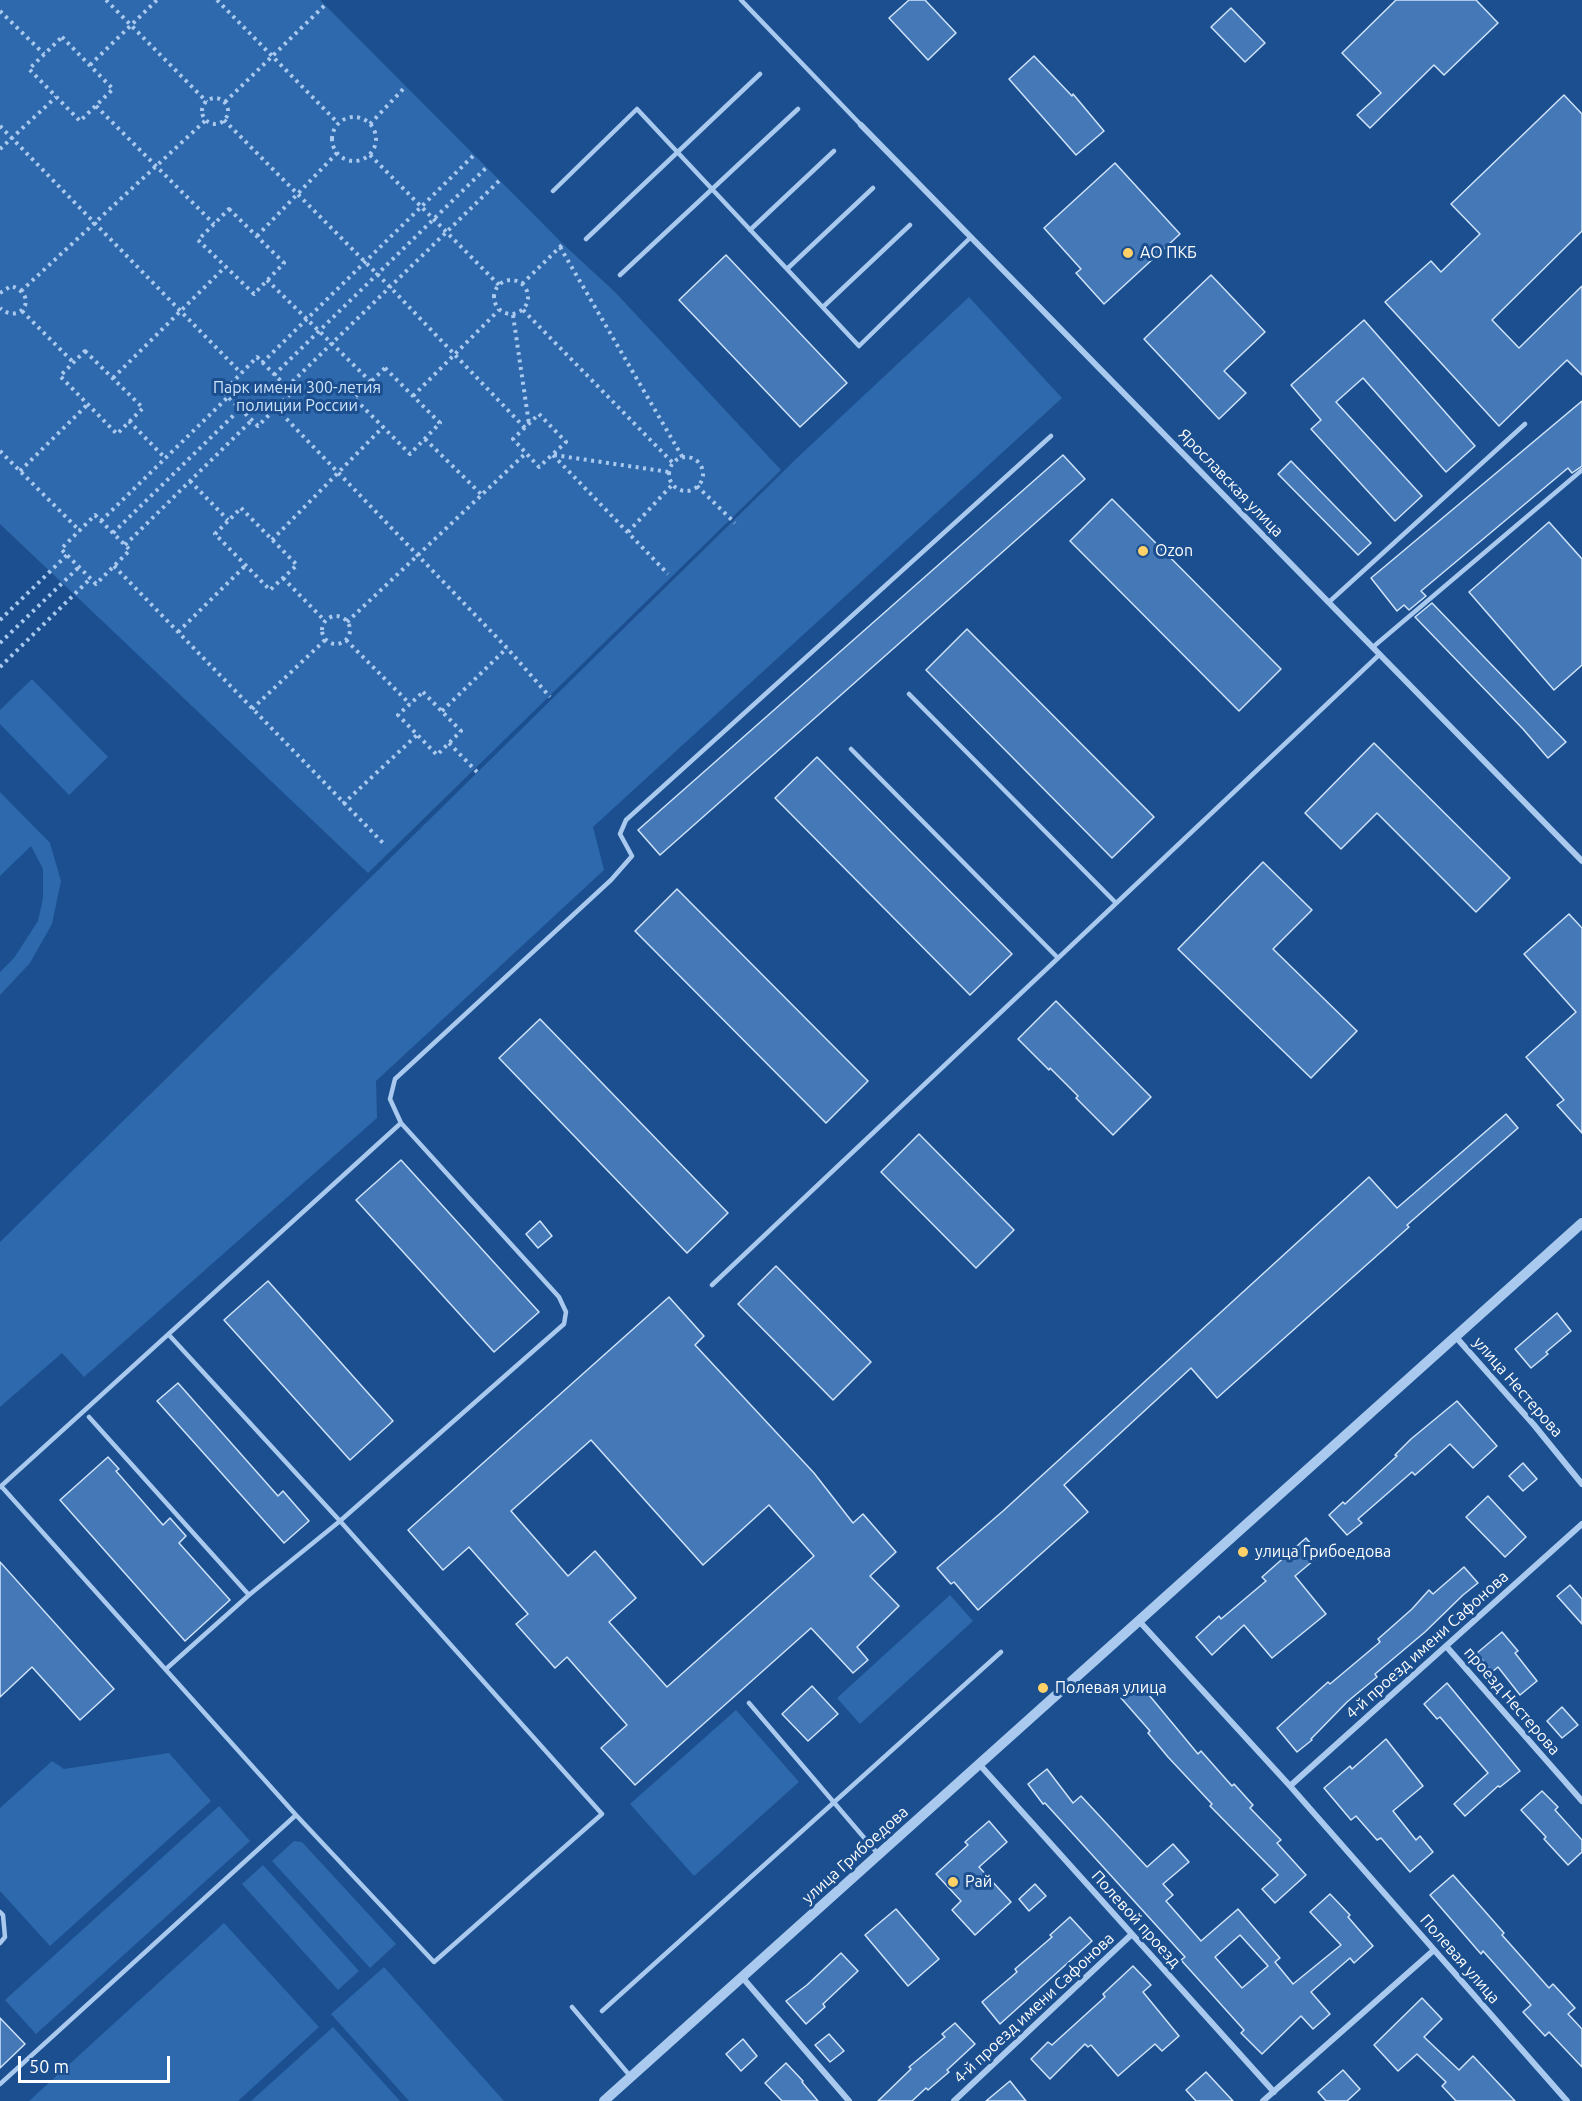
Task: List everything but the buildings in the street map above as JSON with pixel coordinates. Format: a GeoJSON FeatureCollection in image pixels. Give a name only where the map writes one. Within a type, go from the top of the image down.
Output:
{"type":"FeatureCollection","features":[{"type":"Feature","properties":{"kind":"street","name":"Ярославская улица"},"geometry":{"type":"LineString","coordinates":[[861,125],[1582,861]]}},
{"type":"Feature","properties":{"kind":"street","name":"улица Грибоедова"},"geometry":{"type":"LineString","coordinates":[[604,2101],[1582,1222]]}},
{"type":"Feature","properties":{"kind":"street","name":"улица Нестерова"},"geometry":{"type":"LineString","coordinates":[[1455,1336],[1534,1425],[1582,1484]]}},
{"type":"Feature","properties":{"kind":"street","name":"4-й проезд имени Сафонова"},"geometry":{"type":"LineString","coordinates":[[1290,1786],[1582,1524]]}},
{"type":"Feature","properties":{"kind":"street","name":"Полевая улица"},"geometry":{"type":"LineString","coordinates":[[1139,1621],[1290,1786],[1567,2101]]}},
{"type":"Feature","properties":{"kind":"street","name":"проезд Нестерова"},"geometry":{"type":"LineString","coordinates":[[1446,1646],[1582,1802]]}},
{"type":"Feature","properties":{"kind":"street","name":"Полевой проезд"},"geometry":{"type":"LineString","coordinates":[[979,1764],[1274,2092]]}},
{"type":"Feature","properties":{"kind":"street","name":"4-й проезд имени Сафонова"},"geometry":{"type":"LineString","coordinates":[[954,2101],[1132,1935]]}},
{"type":"Feature","properties":{"kind":"street"},"geometry":{"type":"LineString","coordinates":[[1263,2101],[1434,1950]]}},
{"type":"Feature","properties":{"kind":"street"},"geometry":{"type":"LineString","coordinates":[[742,1977],[849,2101]]}},
{"type":"Feature","properties":{"kind":"lane"},"geometry":{"type":"LineString","coordinates":[[741,0],[861,125]]}},
{"type":"Feature","properties":{"kind":"lane"},"geometry":{"type":"LineString","coordinates":[[585,239],[760,74]]}},
{"type":"Feature","properties":{"kind":"lane"},"geometry":{"type":"LineString","coordinates":[[553,190],[637,109],[859,346],[971,237]]}},
{"type":"Feature","properties":{"kind":"lane"},"geometry":{"type":"LineString","coordinates":[[620,275],[798,109]]}},
{"type":"Feature","properties":{"kind":"lane"},"geometry":{"type":"LineString","coordinates":[[750,230],[834,151]]}},
{"type":"Feature","properties":{"kind":"lane"},"geometry":{"type":"LineString","coordinates":[[786,268],[873,188]]}},
{"type":"Feature","properties":{"kind":"lane"},"geometry":{"type":"LineString","coordinates":[[823,307],[910,225]]}},
{"type":"Feature","properties":{"kind":"lane"},"geometry":{"type":"LineString","coordinates":[[1329,602],[1525,424]]}},
{"type":"Feature","properties":{"kind":"lane"},"geometry":{"type":"LineString","coordinates":[[166,1669],[249,1595],[340,1521],[564,1324],[567,1312],[560,1297],[401,1123],[390,1099],[395,1079],[611,880],[632,856],[620,834],[626,820],[1051,436]]}},
{"type":"Feature","properties":{"kind":"lane"},"geometry":{"type":"LineString","coordinates":[[1373,647],[1582,470]]}},
{"type":"Feature","properties":{"kind":"lane"},"geometry":{"type":"LineString","coordinates":[[712,1285],[1380,654]]}},
{"type":"Feature","properties":{"kind":"lane"},"geometry":{"type":"LineString","coordinates":[[909,694],[1116,903]]}},
{"type":"Feature","properties":{"kind":"lane"},"geometry":{"type":"LineString","coordinates":[[851,749],[1058,958]]}},
{"type":"Feature","properties":{"kind":"lane"},"geometry":{"type":"LineString","coordinates":[[169,1335],[340,1521],[602,1814],[434,1962],[296,1815],[1,1486],[401,1123]]}},
{"type":"Feature","properties":{"kind":"lane"},"geometry":{"type":"LineString","coordinates":[[89,1417],[249,1595]]}},
{"type":"Feature","properties":{"kind":"lane"},"geometry":{"type":"LineString","coordinates":[[602,2011],[1001,1652]]}},
{"type":"Feature","properties":{"kind":"lane"},"geometry":{"type":"LineString","coordinates":[[749,1703],[878,1854]]}},
{"type":"Feature","properties":{"kind":"lane"},"geometry":{"type":"LineString","coordinates":[[0,2084],[296,1815]]}},
{"type":"Feature","properties":{"kind":"lane"},"geometry":{"type":"LineString","coordinates":[[0,1912],[3,1915],[5,1937],[0,1943]]}},
{"type":"Feature","properties":{"kind":"lane"},"geometry":{"type":"LineString","coordinates":[[572,2007],[631,2077]]}},
{"type":"Feature","properties":{"kind":"path"},"geometry":{"type":"LineString","coordinates":[[106,0],[207,102]]}},
{"type":"Feature","properties":{"kind":"path"},"geometry":{"type":"LineString","coordinates":[[90,65],[157,0]]}},
{"type":"Feature","properties":{"kind":"path"},"geometry":{"type":"LineString","coordinates":[[217,0],[338,123]]}},
{"type":"Feature","properties":{"kind":"path"},"geometry":{"type":"LineString","coordinates":[[225,102],[325,5]]}},
{"type":"Feature","properties":{"kind":"path"},"geometry":{"type":"LineString","coordinates":[[0,11],[44,54]]}},
{"type":"Feature","properties":{"kind":"path"},"geometry":{"type":"LineString","coordinates":[[62,37],[90,65],[113,89],[80,121],[29,69],[62,37]]}},
{"type":"Feature","properties":{"kind":"path"},"geometry":{"type":"LineString","coordinates":[[370,124],[406,86]]}},
{"type":"Feature","properties":{"kind":"path"},"geometry":{"type":"LineString","coordinates":[[0,149],[56,97]]}},
{"type":"Feature","properties":{"kind":"path"},"geometry":{"type":"LineString","coordinates":[[215,98],[225,102],[228,113],[224,120],[214,124],[206,120],[202,114],[202,108],[207,102],[215,98]]}},
{"type":"Feature","properties":{"kind":"path"},"geometry":{"type":"LineString","coordinates":[[96,106],[214,224]]}},
{"type":"Feature","properties":{"kind":"path"},"geometry":{"type":"LineString","coordinates":[[351,117],[364,119],[370,124],[376,137],[376,144],[370,155],[352,162],[343,159],[332,142],[338,123],[351,117]]}},
{"type":"Feature","properties":{"kind":"path"},"geometry":{"type":"LineString","coordinates":[[21,291],[206,120]]}},
{"type":"Feature","properties":{"kind":"path"},"geometry":{"type":"LineString","coordinates":[[224,120],[527,426]]}},
{"type":"Feature","properties":{"kind":"path"},"geometry":{"type":"LineString","coordinates":[[0,126],[241,373]]}},
{"type":"Feature","properties":{"kind":"path"},"geometry":{"type":"LineString","coordinates":[[257,236],[337,153]]}},
{"type":"Feature","properties":{"kind":"path"},"geometry":{"type":"LineString","coordinates":[[370,155],[499,285]]}},
{"type":"Feature","properties":{"kind":"path"},"geometry":{"type":"LineString","coordinates":[[262,363],[474,155]]}},
{"type":"Feature","properties":{"kind":"path"},"geometry":{"type":"LineString","coordinates":[[274,375],[487,167]]}},
{"type":"Feature","properties":{"kind":"path"},"geometry":{"type":"LineString","coordinates":[[287,387],[500,180]]}},
{"type":"Feature","properties":{"kind":"path"},"geometry":{"type":"LineString","coordinates":[[229,209],[257,236],[284,263],[254,294],[198,240],[229,209]]}},
{"type":"Feature","properties":{"kind":"path"},"geometry":{"type":"LineString","coordinates":[[522,284],[561,246],[683,458]]}},
{"type":"Feature","properties":{"kind":"path"},"geometry":{"type":"LineString","coordinates":[[113,378],[225,267]]}},
{"type":"Feature","properties":{"kind":"path"},"geometry":{"type":"LineString","coordinates":[[267,280],[371,382]]}},
{"type":"Feature","properties":{"kind":"path"},"geometry":{"type":"LineString","coordinates":[[509,280],[522,284],[527,291],[528,300],[523,310],[513,315],[499,310],[495,302],[495,292],[499,285],[509,280]]}},
{"type":"Feature","properties":{"kind":"path"},"geometry":{"type":"LineString","coordinates":[[0,292],[11,286],[21,291],[26,303],[22,311],[14,315],[0,310]]}},
{"type":"Feature","properties":{"kind":"path"},"geometry":{"type":"LineString","coordinates":[[413,396],[499,310]]}},
{"type":"Feature","properties":{"kind":"path"},"geometry":{"type":"LineString","coordinates":[[523,310],[673,463]]}},
{"type":"Feature","properties":{"kind":"path"},"geometry":{"type":"LineString","coordinates":[[22,311],[73,363]]}},
{"type":"Feature","properties":{"kind":"path"},"geometry":{"type":"LineString","coordinates":[[513,315],[527,426]]}},
{"type":"Feature","properties":{"kind":"path"},"geometry":{"type":"LineString","coordinates":[[85,351],[143,408],[117,434],[60,376],[73,363],[85,351]]}},
{"type":"Feature","properties":{"kind":"path"},"geometry":{"type":"LineString","coordinates":[[257,357],[292,392],[258,426],[223,392],[241,373],[257,357]]}},
{"type":"Feature","properties":{"kind":"path"},"geometry":{"type":"LineString","coordinates":[[385,368],[440,423],[410,454],[354,398],[371,382],[385,368]]}},
{"type":"Feature","properties":{"kind":"path"},"geometry":{"type":"LineString","coordinates":[[101,521],[228,397]]}},
{"type":"Feature","properties":{"kind":"path"},"geometry":{"type":"LineString","coordinates":[[20,471],[88,404]]}},
{"type":"Feature","properties":{"kind":"path"},"geometry":{"type":"LineString","coordinates":[[276,408],[507,648],[550,697]]}},
{"type":"Feature","properties":{"kind":"path"},"geometry":{"type":"LineString","coordinates":[[114,533],[240,409]]}},
{"type":"Feature","properties":{"kind":"path"},"geometry":{"type":"LineString","coordinates":[[539,414],[566,442],[539,467],[513,440],[527,426],[539,414]]}},
{"type":"Feature","properties":{"kind":"path"},"geometry":{"type":"LineString","coordinates":[[125,545],[252,420]]}},
{"type":"Feature","properties":{"kind":"path"},"geometry":{"type":"LineString","coordinates":[[129,421],[165,458]]}},
{"type":"Feature","properties":{"kind":"path"},"geometry":{"type":"LineString","coordinates":[[272,540],[383,427]]}},
{"type":"Feature","properties":{"kind":"path"},"geometry":{"type":"LineString","coordinates":[[425,439],[482,495]]}},
{"type":"Feature","properties":{"kind":"path"},"geometry":{"type":"LineString","coordinates":[[0,451],[80,531]]}},
{"type":"Feature","properties":{"kind":"path"},"geometry":{"type":"LineString","coordinates":[[347,622],[526,453]]}},
{"type":"Feature","properties":{"kind":"path"},"geometry":{"type":"LineString","coordinates":[[553,454],[669,472]]}},
{"type":"Feature","properties":{"kind":"path"},"geometry":{"type":"LineString","coordinates":[[553,454],[668,574]]}},
{"type":"Feature","properties":{"kind":"path"},"geometry":{"type":"LineString","coordinates":[[683,458],[695,460],[701,465],[703,474],[701,483],[694,490],[686,492],[672,485],[669,477],[673,463],[683,458]]}},
{"type":"Feature","properties":{"kind":"path"},"geometry":{"type":"LineString","coordinates":[[190,481],[228,520]]}},
{"type":"Feature","properties":{"kind":"path"},"geometry":{"type":"LineString","coordinates":[[628,531],[672,485]]}},
{"type":"Feature","properties":{"kind":"path"},"geometry":{"type":"LineString","coordinates":[[698,486],[735,523]]}},
{"type":"Feature","properties":{"kind":"path"},"geometry":{"type":"LineString","coordinates":[[241,508],[272,540],[297,565],[270,590],[215,534],[241,508]]}},
{"type":"Feature","properties":{"kind":"path"},"geometry":{"type":"LineString","coordinates":[[95,515],[101,521],[130,550],[96,584],[61,549],[95,515]]}},
{"type":"Feature","properties":{"kind":"path"},"geometry":{"type":"LineString","coordinates":[[0,620],[67,555]]}},
{"type":"Feature","properties":{"kind":"path"},"geometry":{"type":"LineString","coordinates":[[178,632],[246,565]]}},
{"type":"Feature","properties":{"kind":"path"},"geometry":{"type":"LineString","coordinates":[[114,566],[343,804],[384,843]]}},
{"type":"Feature","properties":{"kind":"path"},"geometry":{"type":"LineString","coordinates":[[0,643],[79,567]]}},
{"type":"Feature","properties":{"kind":"path"},"geometry":{"type":"LineString","coordinates":[[0,667],[91,578]]}},
{"type":"Feature","properties":{"kind":"path"},"geometry":{"type":"LineString","coordinates":[[283,578],[325,621]]}},
{"type":"Feature","properties":{"kind":"path"},"geometry":{"type":"LineString","coordinates":[[334,616],[347,622],[350,633],[346,640],[338,645],[324,640],[321,630],[325,621],[334,616]]}},
{"type":"Feature","properties":{"kind":"path"},"geometry":{"type":"LineString","coordinates":[[252,709],[324,640]]}},
{"type":"Feature","properties":{"kind":"path"},"geometry":{"type":"LineString","coordinates":[[346,640],[410,704]]}},
{"type":"Feature","properties":{"kind":"path"},"geometry":{"type":"LineString","coordinates":[[442,711],[507,648]]}},
{"type":"Feature","properties":{"kind":"path"},"geometry":{"type":"LineString","coordinates":[[423,692],[442,711],[461,731],[436,755],[398,716],[423,692]]}},
{"type":"Feature","properties":{"kind":"path"},"geometry":{"type":"LineString","coordinates":[[343,804],[417,735]]}},
{"type":"Feature","properties":{"kind":"path"},"geometry":{"type":"LineString","coordinates":[[449,743],[477,771]]}},
{"type":"Feature","properties":{"kind":"green space","name":"Парк имени 300-летия полиции России"},"geometry":{"type":"Polygon","coordinates":[[[0,0],[320,0],[563,244],[615,292],[781,470],[368,873],[0,524],[0,0]]]}},
{"type":"Feature","properties":{"kind":"green space"},"geometry":{"type":"Polygon","coordinates":[[[969,297],[1062,398],[593,827],[604,870],[376,1081],[377,1118],[84,1377],[62,1353],[0,1407],[0,1242],[797,458],[969,297]]]}},
{"type":"Feature","properties":{"kind":"green space"},"geometry":{"type":"Polygon","coordinates":[[[32,679],[108,757],[69,795],[0,724],[0,710],[32,679]]]}},
{"type":"Feature","properties":{"kind":"green space"},"geometry":{"type":"Polygon","coordinates":[[[0,792],[50,843],[61,881],[52,924],[30,963],[0,995],[0,972],[14,958],[38,921],[43,898],[43,869],[31,846],[0,876],[0,792]]]}},
{"type":"Feature","properties":{"kind":"green space"},"geometry":{"type":"Polygon","coordinates":[[[950,1595],[973,1621],[860,1724],[837,1698],[950,1595]]]}},
{"type":"Feature","properties":{"kind":"green space"},"geometry":{"type":"Polygon","coordinates":[[[736,1710],[799,1782],[694,1876],[630,1804],[736,1710]]]}},
{"type":"Feature","properties":{"kind":"green space"},"geometry":{"type":"Polygon","coordinates":[[[169,1753],[211,1801],[50,1946],[0,1891],[0,1808],[52,1761],[64,1769],[169,1753]]]}},
{"type":"Feature","properties":{"kind":"green space"},"geometry":{"type":"Polygon","coordinates":[[[219,1806],[250,1841],[36,2034],[5,2000],[219,1806]]]}},
{"type":"Feature","properties":{"kind":"green space"},"geometry":{"type":"Polygon","coordinates":[[[294,1841],[302,1842],[396,1944],[370,1968],[272,1861],[294,1841]]]}},
{"type":"Feature","properties":{"kind":"green space"},"geometry":{"type":"Polygon","coordinates":[[[263,1865],[359,1971],[338,1990],[242,1884],[263,1865]]]}},
{"type":"Feature","properties":{"kind":"green space"},"geometry":{"type":"Polygon","coordinates":[[[224,1923],[319,2027],[238,2101],[29,2101],[224,1923]]]}},
{"type":"Feature","properties":{"kind":"green space"},"geometry":{"type":"Polygon","coordinates":[[[384,1967],[504,2101],[409,2101],[331,2014],[384,1967]]]}},
{"type":"Feature","properties":{"kind":"green space"},"geometry":{"type":"Polygon","coordinates":[[[333,2027],[400,2101],[251,2101],[333,2027]]]}},
{"type":"Feature","properties":{"kind":"place","name":"АО ПКБ"},"geometry":{"type":"Point","coordinates":[1128,253]}},
{"type":"Feature","properties":{"kind":"place","name":"Ozon"},"geometry":{"type":"Point","coordinates":[1143,551]}},
{"type":"Feature","properties":{"kind":"place","name":"улица Грибоедова"},"geometry":{"type":"Point","coordinates":[1243,1552]}},
{"type":"Feature","properties":{"kind":"place","name":"Полевая улица"},"geometry":{"type":"Point","coordinates":[1043,1688]}},
{"type":"Feature","properties":{"kind":"place","name":"Рай"},"geometry":{"type":"Point","coordinates":[953,1882]}}]}
